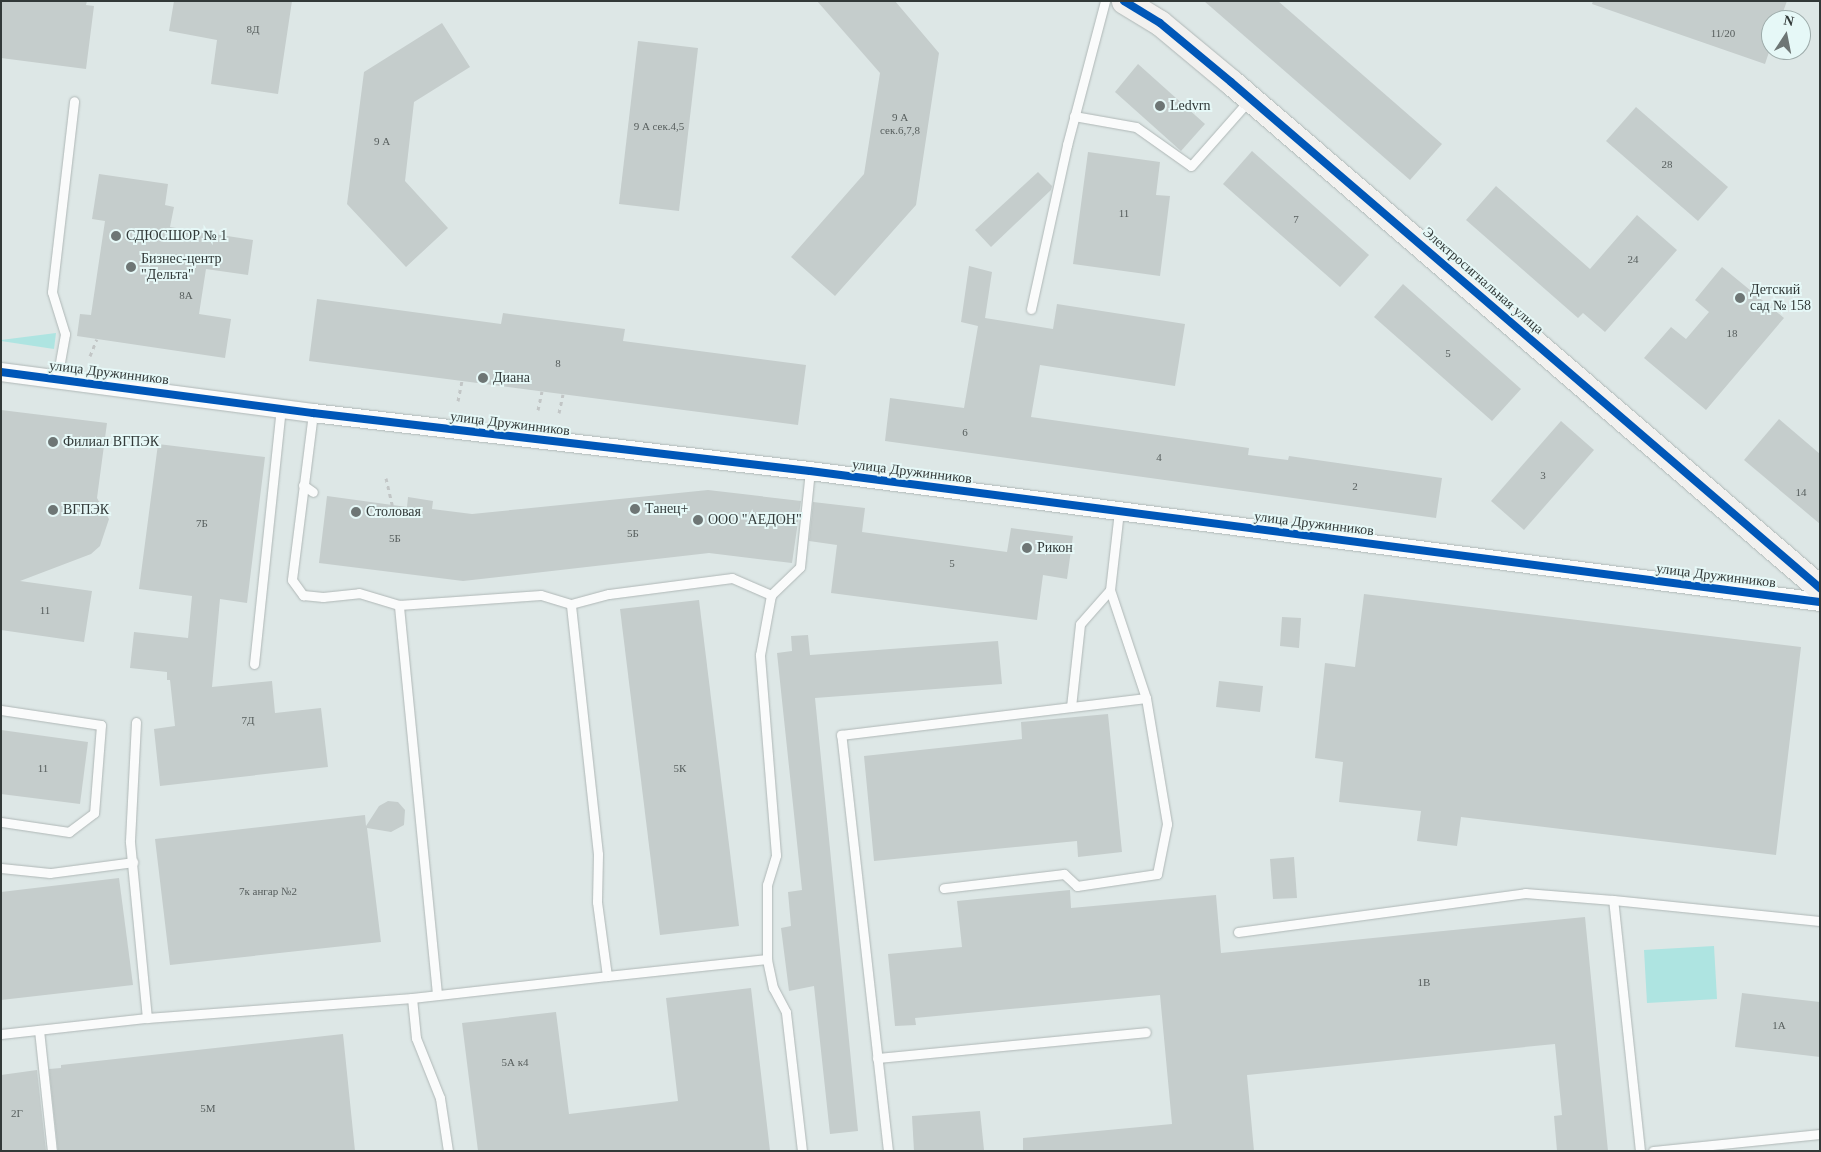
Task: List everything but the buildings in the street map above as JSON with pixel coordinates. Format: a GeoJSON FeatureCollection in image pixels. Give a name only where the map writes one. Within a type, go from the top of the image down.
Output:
{"type":"FeatureCollection","features":[{"type":"Feature","properties":{"kind":"street","name":"Электросигнальная улица"},"geometry":{"type":"LineString","coordinates":[[1124,1],[1160,23],[1820,588]]}},
{"type":"Feature","properties":{"kind":"street","name":"улица Дружинников"},"geometry":{"type":"LineString","coordinates":[[1,372],[313,413],[810,471],[1820,602]]}},
{"type":"Feature","properties":{"kind":"lane"},"geometry":{"type":"LineString","coordinates":[[1031,309],[1074,116],[1105,1]]}},
{"type":"Feature","properties":{"kind":"lane"},"geometry":{"type":"LineString","coordinates":[[1074,116],[1136,127],[1191,166],[1250,99]]}},
{"type":"Feature","properties":{"kind":"lane"},"geometry":{"type":"LineString","coordinates":[[57,379],[66,334],[52,292],[74,101]]}},
{"type":"Feature","properties":{"kind":"lane"},"geometry":{"type":"LineString","coordinates":[[254,664],[282,408]]}},
{"type":"Feature","properties":{"kind":"lane"},"geometry":{"type":"LineString","coordinates":[[313,413],[292,580],[303,595],[323,597],[359,593],[400,605],[541,595],[572,604],[609,594],[732,578],[771,595]]}},
{"type":"Feature","properties":{"kind":"lane"},"geometry":{"type":"LineString","coordinates":[[802,1151],[786,1012],[773,988],[767,959],[767,885],[776,855],[760,655],[771,595],[800,567],[810,471]]}},
{"type":"Feature","properties":{"kind":"lane"},"geometry":{"type":"LineString","coordinates":[[303,485],[313,492]]}},
{"type":"Feature","properties":{"kind":"lane"},"geometry":{"type":"LineString","coordinates":[[944,888],[1064,874],[1077,886],[1157,874],[1167,824],[1146,698],[1110,590],[1119,511]]}},
{"type":"Feature","properties":{"kind":"lane"},"geometry":{"type":"LineString","coordinates":[[1071,707],[1080,624],[1110,590]]}},
{"type":"Feature","properties":{"kind":"lane"},"geometry":{"type":"LineString","coordinates":[[572,604],[598,854],[597,902],[607,976]]}},
{"type":"Feature","properties":{"kind":"lane"},"geometry":{"type":"LineString","coordinates":[[400,605],[437,994]]}},
{"type":"Feature","properties":{"kind":"lane"},"geometry":{"type":"LineString","coordinates":[[888,1151],[841,735],[1146,698]]}},
{"type":"Feature","properties":{"kind":"lane"},"geometry":{"type":"LineString","coordinates":[[1,710],[101,725],[94,812],[69,832],[1,822]]}},
{"type":"Feature","properties":{"kind":"lane"},"geometry":{"type":"LineString","coordinates":[[136,722],[130,842],[147,1018]]}},
{"type":"Feature","properties":{"kind":"lane"},"geometry":{"type":"LineString","coordinates":[[1,868],[50,873],[133,862]]}},
{"type":"Feature","properties":{"kind":"lane"},"geometry":{"type":"LineString","coordinates":[[1238,932],[1525,893],[1820,921]]}},
{"type":"Feature","properties":{"kind":"lane"},"geometry":{"type":"LineString","coordinates":[[1613,900],[1640,1151]]}},
{"type":"Feature","properties":{"kind":"lane"},"geometry":{"type":"LineString","coordinates":[[1,1034],[147,1018],[412,998],[767,959]]}},
{"type":"Feature","properties":{"kind":"lane"},"geometry":{"type":"LineString","coordinates":[[412,998],[416,1038],[440,1098],[448,1151]]}},
{"type":"Feature","properties":{"kind":"lane"},"geometry":{"type":"LineString","coordinates":[[39,1030],[52,1151]]}},
{"type":"Feature","properties":{"kind":"lane"},"geometry":{"type":"LineString","coordinates":[[877,1058],[1146,1032]]}},
{"type":"Feature","properties":{"kind":"lane"},"geometry":{"type":"LineString","coordinates":[[1653,1151],[1820,1134]]}},
{"type":"Feature","properties":{"kind":"path"},"geometry":{"type":"LineString","coordinates":[[90,356],[97,340]]}},
{"type":"Feature","properties":{"kind":"path"},"geometry":{"type":"LineString","coordinates":[[458,401],[462,381]]}},
{"type":"Feature","properties":{"kind":"path"},"geometry":{"type":"LineString","coordinates":[[538,410],[542,391]]}},
{"type":"Feature","properties":{"kind":"path"},"geometry":{"type":"LineString","coordinates":[[559,413],[564,394]]}},
{"type":"Feature","properties":{"kind":"path"},"geometry":{"type":"LineString","coordinates":[[386,478],[392,505]]}},
{"type":"Feature","properties":{"kind":"shaded area"},"geometry":{"type":"Polygon","coordinates":[[[56,333],[54,349],[1,341],[1,340],[56,333]]]}},
{"type":"Feature","properties":{"kind":"shaded area"},"geometry":{"type":"Polygon","coordinates":[[[1714,946],[1717,999],[1647,1003],[1644,950],[1714,946]]]}},
{"type":"Feature","properties":{"kind":"cycle path"},"geometry":{"type":"LineString","coordinates":[[1124,1],[1160,23],[1231,82],[1820,588]]}},
{"type":"Feature","properties":{"kind":"cycle path"},"geometry":{"type":"LineString","coordinates":[[1,372],[313,413],[810,471],[1820,602]]}},
{"type":"Feature","properties":{"kind":"place","name":"Ledvrn"},"geometry":{"type":"Point","coordinates":[1160,106]}},
{"type":"Feature","properties":{"kind":"place","name":"СДЮСШОР № 1"},"geometry":{"type":"Point","coordinates":[116,236]}},
{"type":"Feature","properties":{"kind":"place","name":"Бизнес-центр \"Дельта\""},"geometry":{"type":"Point","coordinates":[131,267]}},
{"type":"Feature","properties":{"kind":"place","name":"Детский сад № 158"},"geometry":{"type":"Point","coordinates":[1740,298]}},
{"type":"Feature","properties":{"kind":"place","name":"Диана"},"geometry":{"type":"Point","coordinates":[483,378]}},
{"type":"Feature","properties":{"kind":"place","name":"Филиал ВГПЭК"},"geometry":{"type":"Point","coordinates":[53,442]}},
{"type":"Feature","properties":{"kind":"place","name":"Танец+"},"geometry":{"type":"Point","coordinates":[635,509]}},
{"type":"Feature","properties":{"kind":"place","name":"ВГПЭК"},"geometry":{"type":"Point","coordinates":[53,510]}},
{"type":"Feature","properties":{"kind":"place","name":"Столовая"},"geometry":{"type":"Point","coordinates":[356,512]}},
{"type":"Feature","properties":{"kind":"place","name":"ООО \"АЕДОН\""},"geometry":{"type":"Point","coordinates":[698,520]}},
{"type":"Feature","properties":{"kind":"place","name":"Рикон"},"geometry":{"type":"Point","coordinates":[1027,548]}}]}
